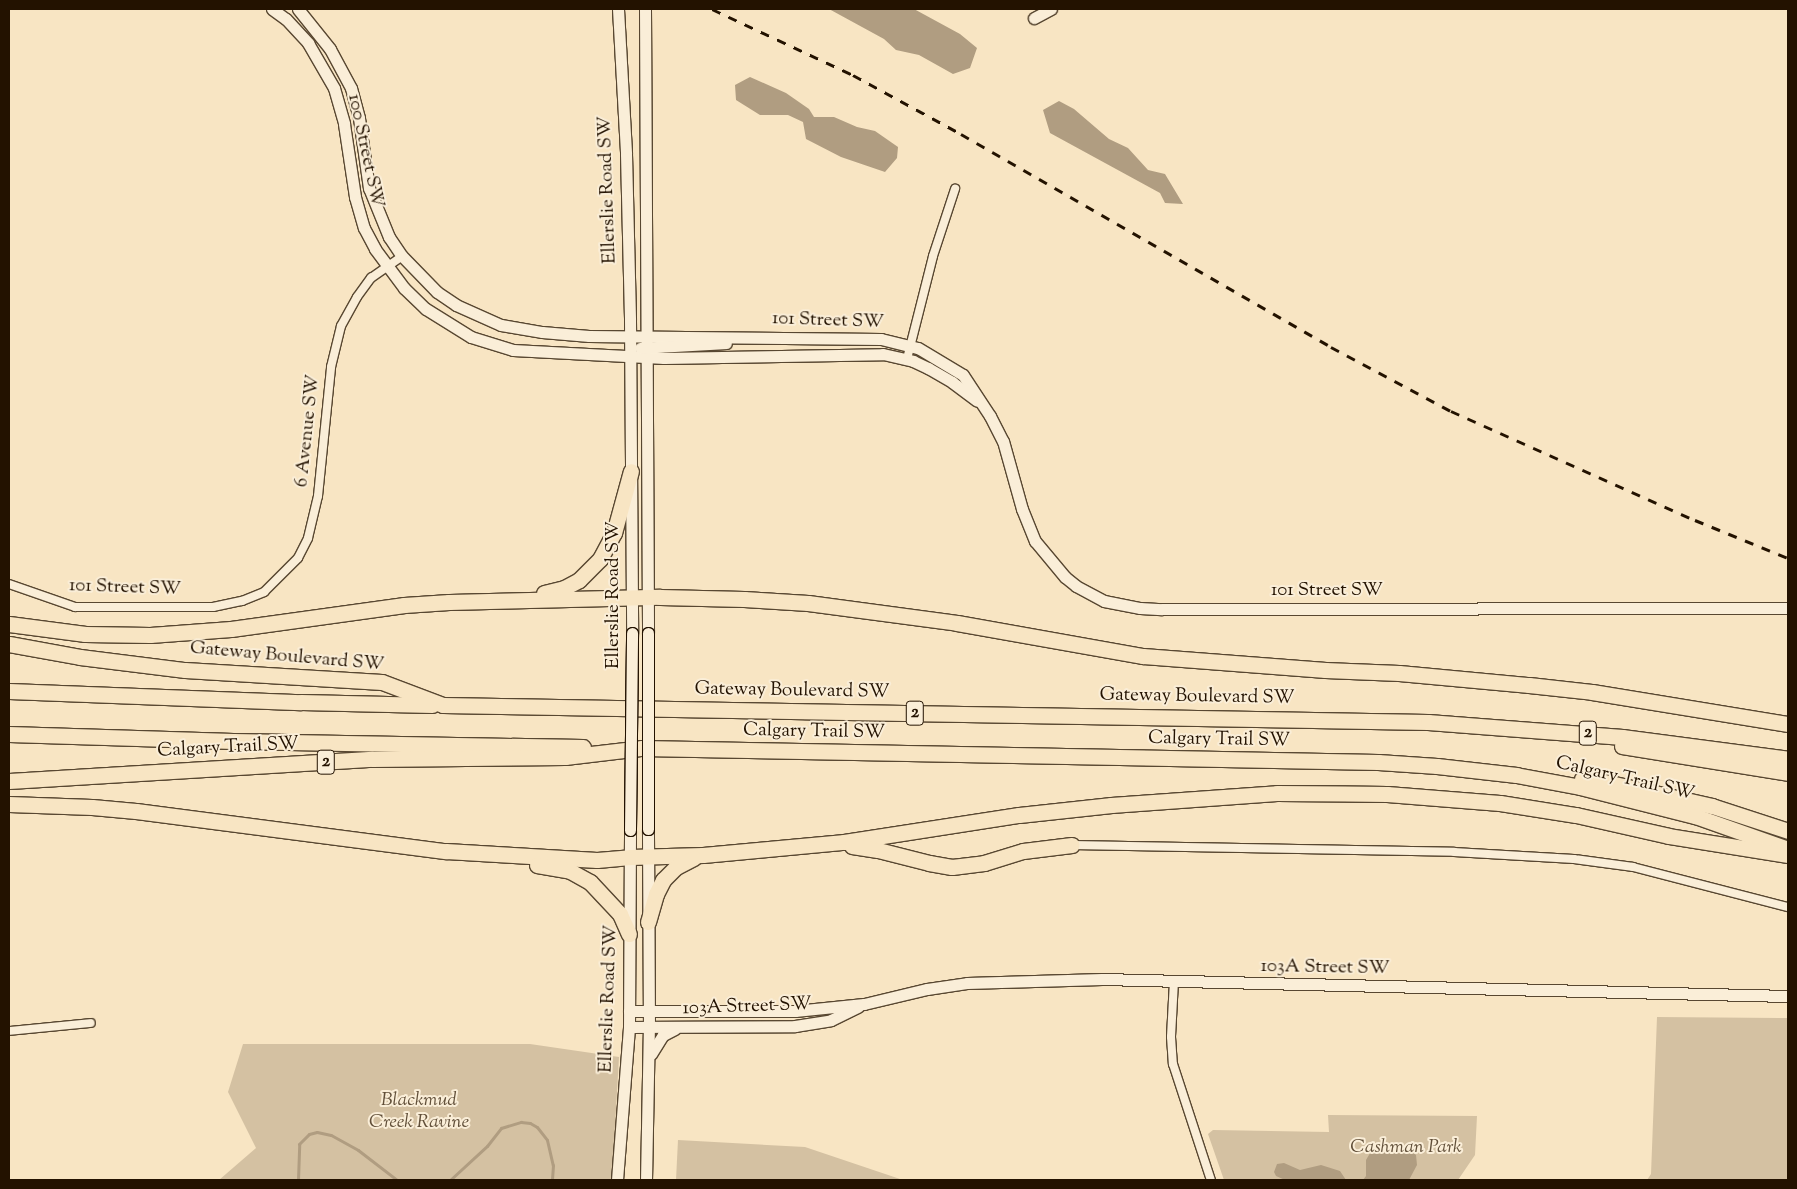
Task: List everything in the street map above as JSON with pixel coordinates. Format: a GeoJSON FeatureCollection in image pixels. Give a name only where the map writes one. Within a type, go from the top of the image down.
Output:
{"type":"FeatureCollection","features":[{"type":"Feature","properties":{"kind":"highway"},"geometry":{"type":"LineString","coordinates":[[496,599],[564,588],[589,571],[600,559],[614,533],[631,471]]}},
{"type":"Feature","properties":{"kind":"highway"},"geometry":{"type":"LineString","coordinates":[[9,624],[86,634],[150,635],[231,629],[404,605],[496,599],[744,599],[808,603],[957,623],[1143,656],[1305,669],[1399,673],[1530,684],[1592,692],[1788,724]]}},
{"type":"Feature","properties":{"kind":"highway","name":"Gateway Boulevard SW"},"geometry":{"type":"LineString","coordinates":[[9,644],[80,657],[185,670],[382,682],[444,705],[1367,720],[1559,730],[1686,744],[1788,759]]}},
{"type":"Feature","properties":{"kind":"highway"},"geometry":{"type":"LineString","coordinates":[[9,691],[302,702],[444,705]]}},
{"type":"Feature","properties":{"kind":"highway"},"geometry":{"type":"LineString","coordinates":[[1559,730],[1596,743],[1788,772]]}},
{"type":"Feature","properties":{"kind":"highway"},"geometry":{"type":"LineString","coordinates":[[9,734],[233,741],[642,748]]}},
{"type":"Feature","properties":{"kind":"highway","name":"Calgary Trail SW"},"geometry":{"type":"LineString","coordinates":[[9,781],[372,760],[565,757],[642,748],[1378,762],[1437,766],[1516,775],[1645,802],[1729,827],[1788,848]]}},
{"type":"Feature","properties":{"kind":"highway"},"geometry":{"type":"LineString","coordinates":[[1437,766],[1518,768],[1610,783],[1712,806],[1788,831]]}},
{"type":"Feature","properties":{"kind":"highway"},"geometry":{"type":"LineString","coordinates":[[474,854],[597,860],[630,856],[703,856],[828,844],[1064,810],[1277,793],[1331,792],[1388,794],[1500,803],[1576,815],[1669,836],[1788,855]]}},
{"type":"Feature","properties":{"kind":"highway"},"geometry":{"type":"LineString","coordinates":[[9,804],[118,809],[474,854],[563,870],[580,876],[600,891],[620,914],[629,934]]}},
{"type":"Feature","properties":{"kind":"highway"},"geometry":{"type":"LineString","coordinates":[[828,844],[878,850],[929,863],[952,866],[984,864],[1023,851],[1072,844]]}},
{"type":"Feature","properties":{"kind":"highway"},"geometry":{"type":"LineString","coordinates":[[648,922],[656,894],[667,876],[676,867],[703,856]]}},
{"type":"Feature","properties":{"kind":"street","name":"100 Street SW"},"geometry":{"type":"LineString","coordinates":[[272,9],[286,19],[308,43],[334,88],[344,124],[351,180],[364,228],[386,266],[404,288],[426,309],[471,337],[513,350],[630,354],[647,352]]}},
{"type":"Feature","properties":{"kind":"street","name":"100 Street SW"},"geometry":{"type":"LineString","coordinates":[[298,9],[330,48],[351,88],[359,118],[371,194],[389,237],[402,256],[437,292],[456,305],[501,325],[549,333],[646,335]]}},
{"type":"Feature","properties":{"kind":"street","name":"Ellerslie Road SW"},"geometry":{"type":"LineString","coordinates":[[617,1180],[629,1011],[632,633],[630,336],[626,154],[618,9]]}},
{"type":"Feature","properties":{"kind":"street","name":"Ellerslie Road SW"},"geometry":{"type":"LineString","coordinates":[[645,9],[649,1012],[646,1180]]}},
{"type":"Feature","properties":{"kind":"street"},"geometry":{"type":"LineString","coordinates":[[1034,18],[1051,9]]}},
{"type":"Feature","properties":{"kind":"street"},"geometry":{"type":"LineString","coordinates":[[906,359],[933,256],[956,188]]}},
{"type":"Feature","properties":{"kind":"street","name":"6 Avenue SW"},"geometry":{"type":"LineString","coordinates":[[242,601],[264,592],[282,577],[298,558],[308,538],[318,496],[329,382],[335,344],[348,312],[357,297],[372,278],[402,256]]}},
{"type":"Feature","properties":{"kind":"street","name":"101 Street SW"},"geometry":{"type":"LineString","coordinates":[[646,335],[881,339],[910,345],[941,360],[963,375],[984,407],[1002,441],[1025,516],[1040,548],[1054,567],[1076,586],[1119,605],[1162,609],[1788,608]]}},
{"type":"Feature","properties":{"kind":"street"},"geometry":{"type":"LineString","coordinates":[[647,352],[757,337]]}},
{"type":"Feature","properties":{"kind":"street","name":"101 Street SW"},"geometry":{"type":"LineString","coordinates":[[647,352],[732,358],[874,353],[906,359],[928,368],[946,378],[984,407]]}},
{"type":"Feature","properties":{"kind":"street","name":"101 Street SW"},"geometry":{"type":"LineString","coordinates":[[9,584],[76,607],[213,608],[242,601]]}},
{"type":"Feature","properties":{"kind":"street"},"geometry":{"type":"LineString","coordinates":[[1072,844],[1454,852],[1574,859],[1633,868],[1788,907]]}},
{"type":"Feature","properties":{"kind":"street","name":"103A Street SW"},"geometry":{"type":"LineString","coordinates":[[629,1011],[782,1011],[864,1004],[933,988],[994,981],[1102,979],[1788,996]]}},
{"type":"Feature","properties":{"kind":"street"},"geometry":{"type":"LineString","coordinates":[[1174,982],[1171,1038],[1173,1064],[1211,1180]]}},
{"type":"Feature","properties":{"kind":"street","name":"103A Street SW"},"geometry":{"type":"LineString","coordinates":[[628,1027],[680,1028],[809,1025],[830,1020],[864,1004]]}},
{"type":"Feature","properties":{"kind":"street"},"geometry":{"type":"LineString","coordinates":[[9,1031],[90,1023]]}},
{"type":"Feature","properties":{"kind":"street"},"geometry":{"type":"LineString","coordinates":[[648,1060],[657,1041],[665,1034],[680,1028]]}},
{"type":"Feature","properties":{"kind":"green space"},"geometry":{"type":"Polygon","coordinates":[[[1657,1017],[1788,1018],[1788,1180],[1647,1180],[1651,1174],[1657,1017]]]}},
{"type":"Feature","properties":{"kind":"green space","name":"Blackmud Creek Ravine"},"geometry":{"type":"Polygon","coordinates":[[[243,1044],[530,1044],[619,1057],[612,1180],[219,1180],[256,1148],[228,1092],[243,1044]]]}},
{"type":"Feature","properties":{"kind":"green space","name":"Cashman Park"},"geometry":{"type":"Polygon","coordinates":[[[1328,1115],[1477,1116],[1475,1155],[1458,1180],[1224,1180],[1208,1134],[1213,1130],[1329,1132],[1328,1115]]]}},
{"type":"Feature","properties":{"kind":"green space"},"geometry":{"type":"Polygon","coordinates":[[[678,1140],[805,1147],[903,1180],[676,1180],[678,1140]]]}},
{"type":"Feature","properties":{"kind":"shaded area"},"geometry":{"type":"Polygon","coordinates":[[[829,9],[914,9],[960,34],[977,48],[970,68],[953,74],[919,55],[896,50],[884,39],[829,9]]]}},
{"type":"Feature","properties":{"kind":"shaded area"},"geometry":{"type":"Polygon","coordinates":[[[750,77],[786,93],[809,109],[814,117],[834,117],[857,127],[875,131],[898,147],[897,158],[885,172],[841,157],[806,139],[803,122],[788,115],[760,115],[736,100],[735,85],[750,77]]]}},
{"type":"Feature","properties":{"kind":"shaded area"},"geometry":{"type":"Polygon","coordinates":[[[1059,101],[1074,109],[1109,139],[1128,148],[1148,170],[1165,174],[1183,204],[1165,203],[1160,193],[1050,133],[1043,110],[1059,101]]]}},
{"type":"Feature","properties":{"kind":"shaded area"},"geometry":{"type":"Polygon","coordinates":[[[1405,1147],[1416,1155],[1417,1165],[1409,1180],[1363,1180],[1366,1176],[1366,1160],[1373,1148],[1405,1147]]]}},
{"type":"Feature","properties":{"kind":"shaded area"},"geometry":{"type":"Polygon","coordinates":[[[1284,1163],[1300,1170],[1321,1165],[1340,1171],[1346,1180],[1285,1180],[1276,1176],[1274,1172],[1277,1164],[1284,1163]]]}},
{"type":"Feature","properties":{"kind":"waterway"},"geometry":{"type":"LineString","coordinates":[[450,1180],[487,1146],[501,1128],[521,1122],[530,1123],[537,1127],[547,1140],[553,1165],[552,1180]]}},
{"type":"Feature","properties":{"kind":"waterway"},"geometry":{"type":"LineString","coordinates":[[298,1180],[299,1144],[309,1134],[317,1132],[331,1135],[358,1150],[397,1180]]}},
{"type":"Feature","properties":{"kind":"railway"},"geometry":{"type":"LineString","coordinates":[[712,9],[853,75],[961,134],[1331,347],[1451,411],[1695,520],[1788,558]]}}]}
